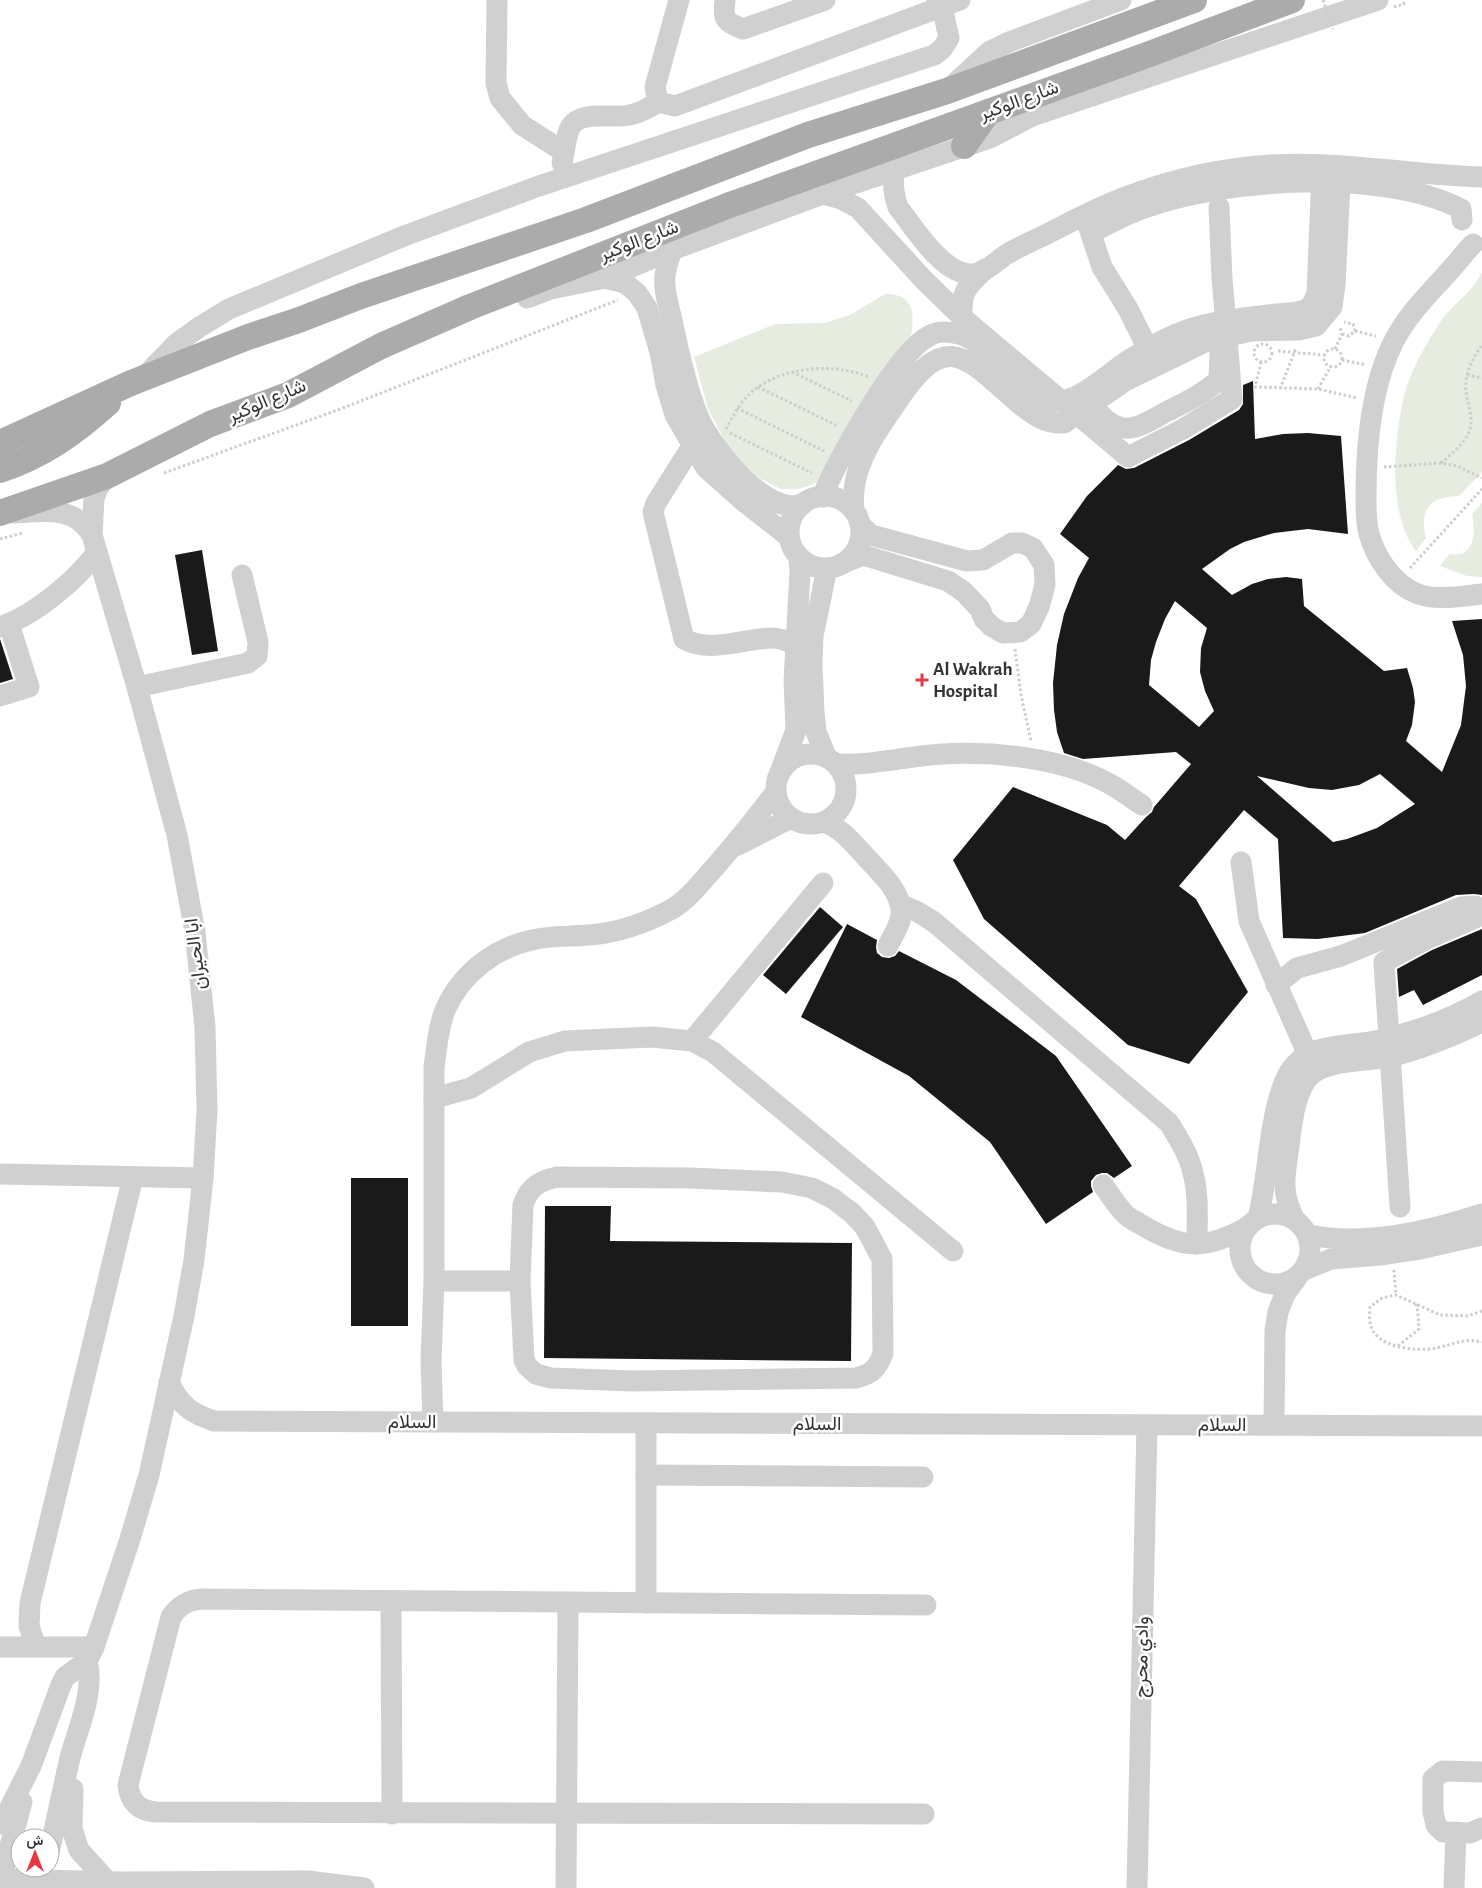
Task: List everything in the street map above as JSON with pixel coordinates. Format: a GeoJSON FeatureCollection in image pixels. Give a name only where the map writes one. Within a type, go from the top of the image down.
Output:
{"type":"FeatureCollection","features":[{"type":"Feature","properties":{"kind":"main road","name":"شارع الوكير"},"geometry":{"type":"LineString","coordinates":[[0,443],[137,380],[361,296],[586,220],[808,136],[947,91],[1194,0]]}},
{"type":"Feature","properties":{"kind":"main road","name":"شارع الوكير"},"geometry":{"type":"LineString","coordinates":[[0,514],[107,476],[210,424],[288,394],[382,346],[470,307],[727,206],[1292,0]]}},
{"type":"Feature","properties":{"kind":"main road"},"geometry":{"type":"LineString","coordinates":[[964,146],[988,112]]}},
{"type":"Feature","properties":{"kind":"main road"},"geometry":{"type":"LineString","coordinates":[[0,470],[38,456],[55,445],[94,416],[137,380]]}},
{"type":"Feature","properties":{"kind":"street"},"geometry":{"type":"LineString","coordinates":[[498,0],[496,83],[500,98],[522,125],[564,152]]}},
{"type":"Feature","properties":{"kind":"street"},"geometry":{"type":"LineString","coordinates":[[658,102],[655,87],[678,0]]}},
{"type":"Feature","properties":{"kind":"street"},"geometry":{"type":"LineString","coordinates":[[725,0],[724,17],[728,23],[743,29],[825,0]]}},
{"type":"Feature","properties":{"kind":"street"},"geometry":{"type":"LineString","coordinates":[[947,91],[989,52],[1009,42],[1121,0]]}},
{"type":"Feature","properties":{"kind":"street"},"geometry":{"type":"LineString","coordinates":[[470,307],[526,298],[551,289],[605,278],[672,250],[823,194],[990,138],[1032,116],[1378,0]]}},
{"type":"Feature","properties":{"kind":"street"},"geometry":{"type":"LineString","coordinates":[[137,380],[177,344],[228,309],[404,236],[559,180],[934,55],[942,49],[949,38],[946,2],[675,106],[658,102],[630,115],[612,118],[595,116],[579,118],[568,131],[559,180]]}},
{"type":"Feature","properties":{"kind":"street"},"geometry":{"type":"LineString","coordinates":[[894,169],[894,197],[898,207],[940,260],[966,274],[985,269]]}},
{"type":"Feature","properties":{"kind":"street"},"geometry":{"type":"LineString","coordinates":[[605,278],[625,283],[637,293],[647,308],[660,352],[666,384],[676,415],[700,440],[748,482],[766,496],[792,506],[803,504],[825,489],[840,459],[886,383],[906,356],[928,336],[942,332],[960,334],[979,344],[1042,399],[1049,402],[1088,399],[1200,344],[1220,338],[1251,331],[1299,330],[1316,326],[1332,307],[1335,285],[1333,175]]}},
{"type":"Feature","properties":{"kind":"street"},"geometry":{"type":"LineString","coordinates":[[963,318],[961,299],[968,287],[985,269],[1007,254],[1088,224],[1188,195],[1218,189],[1333,175],[1482,178]]}},
{"type":"Feature","properties":{"kind":"street"},"geometry":{"type":"LineString","coordinates":[[1333,175],[1446,201],[1461,209],[1466,233],[1478,248],[1419,304],[1394,341],[1383,368],[1375,401],[1366,466],[1366,507],[1369,534],[1380,559],[1397,582],[1418,595],[1443,598],[1482,594]]}},
{"type":"Feature","properties":{"kind":"street"},"geometry":{"type":"LineString","coordinates":[[876,867],[870,852],[853,826],[847,810],[843,774],[831,760],[816,732],[812,664],[813,636],[835,566],[852,556],[858,547],[861,536],[857,517],[855,484],[860,467],[871,442],[901,395],[924,368],[936,358],[947,356],[961,357],[975,364],[1042,421],[1052,424],[1064,423],[1128,360],[1176,334],[1235,318],[1295,313],[1308,308],[1314,302],[1317,293],[1333,175]]}},
{"type":"Feature","properties":{"kind":"street"},"geometry":{"type":"LineString","coordinates":[[1462,220],[1463,203],[1471,188],[1482,178]]}},
{"type":"Feature","properties":{"kind":"street"},"geometry":{"type":"LineString","coordinates":[[823,194],[841,199],[858,208],[923,279],[963,318],[1128,457],[1182,429],[1232,399],[1222,278],[1218,189]]}},
{"type":"Feature","properties":{"kind":"street"},"geometry":{"type":"LineString","coordinates":[[1088,224],[1102,267],[1128,309],[1148,349]]}},
{"type":"Feature","properties":{"kind":"street"},"geometry":{"type":"LineString","coordinates":[[672,250],[665,277],[666,291],[677,345],[698,417],[700,440],[706,468],[727,488],[789,537]]}},
{"type":"Feature","properties":{"kind":"street"},"geometry":{"type":"LineString","coordinates":[[1088,399],[1112,424],[1134,428],[1204,392],[1219,380],[1220,338]]}},
{"type":"Feature","properties":{"kind":"street"},"geometry":{"type":"LineString","coordinates":[[700,440],[656,503],[653,512],[684,639],[707,646],[774,638],[796,644]]}},
{"type":"Feature","properties":{"kind":"street","name":"ابا الحيران"},"geometry":{"type":"LineString","coordinates":[[94,544],[94,498],[98,488],[107,476]]}},
{"type":"Feature","properties":{"kind":"street"},"geometry":{"type":"LineString","coordinates":[[803,504],[795,513],[790,524],[789,537],[799,557],[807,563],[835,566],[863,555],[948,581],[964,592],[980,609],[984,619],[991,626],[1003,633],[1020,632],[1031,624],[1039,607],[1045,585],[1044,565],[1033,548],[1022,543],[1012,543],[983,560],[967,561],[871,535],[845,502],[834,498],[825,489]]}},
{"type":"Feature","properties":{"kind":"street","name":"ابا الحيران"},"geometry":{"type":"LineString","coordinates":[[0,514],[53,512],[70,515],[82,521],[94,544],[137,687],[176,835],[195,932],[204,1027],[207,1110],[203,1178],[194,1260],[184,1316],[147,1482],[130,1539],[90,1654]]}},
{"type":"Feature","properties":{"kind":"street"},"geometry":{"type":"LineString","coordinates":[[0,696],[29,687],[4,626],[63,589],[87,566],[94,544]]}},
{"type":"Feature","properties":{"kind":"street"},"geometry":{"type":"LineString","coordinates":[[799,557],[800,572],[794,681],[796,730],[776,779],[775,793],[783,812],[801,823],[824,822],[840,808],[846,792],[856,777],[877,762]]}},
{"type":"Feature","properties":{"kind":"street"},"geometry":{"type":"LineString","coordinates":[[137,687],[248,663],[257,656],[258,642],[242,575]]}},
{"type":"Feature","properties":{"kind":"street"},"geometry":{"type":"LineString","coordinates":[[782,767],[791,759],[802,754],[814,753],[831,760],[877,762],[943,754],[986,754],[1039,760],[1076,770],[1110,784],[1142,806]]}},
{"type":"Feature","properties":{"kind":"street"},"geometry":{"type":"LineString","coordinates":[[434,1422],[431,1360],[434,1281],[434,1067],[438,1036],[446,1009],[458,986],[479,965],[507,947],[533,939],[616,932],[674,908],[696,889],[733,848],[775,793]]}},
{"type":"Feature","properties":{"kind":"street"},"geometry":{"type":"LineString","coordinates":[[733,848],[791,818]]}},
{"type":"Feature","properties":{"kind":"street"},"geometry":{"type":"LineString","coordinates":[[824,822],[841,831],[876,867],[894,889],[900,904],[884,943]]}},
{"type":"Feature","properties":{"kind":"street"},"geometry":{"type":"LineString","coordinates":[[1240,862],[1249,921],[1308,1055]]}},
{"type":"Feature","properties":{"kind":"street"},"geometry":{"type":"LineString","coordinates":[[692,1041],[823,883]]}},
{"type":"Feature","properties":{"kind":"street"},"geometry":{"type":"LineString","coordinates":[[900,904],[934,922],[1169,1123],[1193,1171],[1202,1244]]}},
{"type":"Feature","properties":{"kind":"street"},"geometry":{"type":"LineString","coordinates":[[1276,985],[1297,968],[1341,956],[1461,907],[1475,906],[1482,909]]}},
{"type":"Feature","properties":{"kind":"street"},"geometry":{"type":"LineString","coordinates":[[1420,1250],[1402,1233],[1384,962],[1427,939],[1482,915]]}},
{"type":"Feature","properties":{"kind":"street"},"geometry":{"type":"LineString","coordinates":[[1274,1425],[1275,1331],[1273,1312],[1266,1295],[1249,1273],[1240,1257],[1239,1246],[1242,1236],[1253,1222],[1263,1200],[1273,1127],[1284,1082],[1298,1061],[1314,1052],[1375,1041],[1435,1024],[1478,1019]]}},
{"type":"Feature","properties":{"kind":"street"},"geometry":{"type":"LineString","coordinates":[[1275,1331],[1278,1312],[1285,1294],[1310,1259],[1311,1247],[1287,1205],[1284,1187],[1291,1130],[1301,1089],[1311,1074],[1321,1068],[1394,1056],[1442,1041],[1478,1019]]}},
{"type":"Feature","properties":{"kind":"street"},"geometry":{"type":"LineString","coordinates":[[434,1098],[471,1088],[529,1052],[566,1041],[652,1037],[692,1041],[713,1052],[953,1251]]}},
{"type":"Feature","properties":{"kind":"street"},"geometry":{"type":"LineString","coordinates":[[0,1174],[203,1178]]}},
{"type":"Feature","properties":{"kind":"street"},"geometry":{"type":"LineString","coordinates":[[557,1176],[690,1178],[782,1182],[812,1188],[832,1198],[852,1213],[865,1227],[882,1259],[884,1353],[874,1371],[856,1378],[632,1381],[551,1378],[536,1374],[527,1366],[524,1360],[520,1281],[523,1205],[532,1186],[542,1180],[557,1176]]}},
{"type":"Feature","properties":{"kind":"street"},"geometry":{"type":"LineString","coordinates":[[36,1647],[29,1626],[30,1603],[133,1177]]}},
{"type":"Feature","properties":{"kind":"street"},"geometry":{"type":"LineString","coordinates":[[1108,1182],[1124,1213],[1164,1238],[1178,1242],[1202,1244],[1217,1242],[1253,1222],[1277,1214],[1286,1215],[1301,1227],[1344,1240],[1424,1229],[1482,1214]]}},
{"type":"Feature","properties":{"kind":"street"},"geometry":{"type":"LineString","coordinates":[[1202,1244],[1227,1253],[1264,1284],[1275,1285],[1286,1283],[1331,1259],[1420,1250],[1482,1235]]}},
{"type":"Feature","properties":{"kind":"street"},"geometry":{"type":"LineString","coordinates":[[434,1281],[520,1281]]}},
{"type":"Feature","properties":{"kind":"street","name":"السلام"},"geometry":{"type":"LineString","coordinates":[[169,1382],[176,1396],[186,1408],[214,1421],[1482,1426]]}},
{"type":"Feature","properties":{"kind":"street"},"geometry":{"type":"LineString","coordinates":[[646,1423],[646,1603]]}},
{"type":"Feature","properties":{"kind":"street","name":"وادي محرج"},"geometry":{"type":"LineString","coordinates":[[1137,1888],[1147,1425]]}},
{"type":"Feature","properties":{"kind":"street"},"geometry":{"type":"LineString","coordinates":[[646,1476],[923,1477]]}},
{"type":"Feature","properties":{"kind":"street"},"geometry":{"type":"LineString","coordinates":[[924,1814],[148,1812],[139,1808],[133,1802],[128,1786],[171,1618],[180,1606],[187,1602],[202,1599],[926,1605]]}},
{"type":"Feature","properties":{"kind":"street"},"geometry":{"type":"LineString","coordinates":[[391,1601],[392,1814]]}},
{"type":"Feature","properties":{"kind":"street"},"geometry":{"type":"LineString","coordinates":[[566,1888],[568,1602]]}},
{"type":"Feature","properties":{"kind":"street"},"geometry":{"type":"LineString","coordinates":[[0,1647],[36,1647],[90,1654]]}},
{"type":"Feature","properties":{"kind":"street"},"geometry":{"type":"LineString","coordinates":[[54,1828],[70,1757],[90,1686],[90,1654]]}},
{"type":"Feature","properties":{"kind":"street"},"geometry":{"type":"LineString","coordinates":[[0,1824],[31,1766],[66,1677],[90,1654]]}},
{"type":"Feature","properties":{"kind":"street"},"geometry":{"type":"LineString","coordinates":[[70,1757],[73,1787],[72,1829],[79,1850],[107,1881]]}},
{"type":"Feature","properties":{"kind":"street"},"geometry":{"type":"LineString","coordinates":[[0,1880],[31,1766]]}},
{"type":"Feature","properties":{"kind":"street"},"geometry":{"type":"LineString","coordinates":[[1482,1772],[1443,1771],[1433,1779],[1433,1812],[1436,1825],[1443,1832],[1470,1833],[1482,1828]]}},
{"type":"Feature","properties":{"kind":"street"},"geometry":{"type":"LineString","coordinates":[[1454,1888],[1456,1832]]}},
{"type":"Feature","properties":{"kind":"street"},"geometry":{"type":"LineString","coordinates":[[0,1880],[308,1882],[364,1888]]}},
{"type":"Feature","properties":{"kind":"street"},"geometry":{"type":"LineString","coordinates":[[0,1880],[17,1888]]}},
{"type":"Feature","properties":{"kind":"path"},"geometry":{"type":"LineString","coordinates":[[1323,0],[1333,29]]}},
{"type":"Feature","properties":{"kind":"path"},"geometry":{"type":"LineString","coordinates":[[155,476],[343,408],[637,293]]}},
{"type":"Feature","properties":{"kind":"path"},"geometry":{"type":"LineString","coordinates":[[1336,349],[1342,334],[1340,327],[1342,324],[1345,322],[1353,324],[1355,331],[1353,334],[1349,336],[1342,334]]}},
{"type":"Feature","properties":{"kind":"path"},"geometry":{"type":"LineString","coordinates":[[1280,389],[1295,352],[1299,330]]}},
{"type":"Feature","properties":{"kind":"path"},"geometry":{"type":"LineString","coordinates":[[1261,362],[1254,355],[1257,346],[1266,344],[1272,350],[1324,355]]}},
{"type":"Feature","properties":{"kind":"path"},"geometry":{"type":"LineString","coordinates":[[1441,463],[1468,434],[1471,423],[1466,391],[1467,375],[1473,357],[1482,345]]}},
{"type":"Feature","properties":{"kind":"path"},"geometry":{"type":"LineString","coordinates":[[1336,349],[1342,355],[1342,360]]}},
{"type":"Feature","properties":{"kind":"path"},"geometry":{"type":"LineString","coordinates":[[1324,355],[1327,351],[1336,349]]}},
{"type":"Feature","properties":{"kind":"path"},"geometry":{"type":"LineString","coordinates":[[1261,362],[1270,359],[1272,350]]}},
{"type":"Feature","properties":{"kind":"path"},"geometry":{"type":"LineString","coordinates":[[1324,355],[1327,364],[1331,366],[1336,366],[1342,360]]}},
{"type":"Feature","properties":{"kind":"path"},"geometry":{"type":"LineString","coordinates":[[1342,360],[1383,368]]}},
{"type":"Feature","properties":{"kind":"path"},"geometry":{"type":"LineString","coordinates":[[1261,362],[1255,387],[1318,389],[1375,401]]}},
{"type":"Feature","properties":{"kind":"path"},"geometry":{"type":"LineString","coordinates":[[1318,389],[1331,366]]}},
{"type":"Feature","properties":{"kind":"path"},"geometry":{"type":"LineString","coordinates":[[825,489],[725,430],[737,408],[758,387],[792,372],[827,368],[857,372],[886,383]]}},
{"type":"Feature","properties":{"kind":"path"},"geometry":{"type":"LineString","coordinates":[[792,372],[870,410]]}},
{"type":"Feature","properties":{"kind":"path"},"geometry":{"type":"LineString","coordinates":[[1467,375],[1482,378]]}},
{"type":"Feature","properties":{"kind":"path"},"geometry":{"type":"LineString","coordinates":[[758,387],[855,434]]}},
{"type":"Feature","properties":{"kind":"path"},"geometry":{"type":"LineString","coordinates":[[737,408],[840,459]]}},
{"type":"Feature","properties":{"kind":"path"},"geometry":{"type":"LineString","coordinates":[[1366,466],[1393,467],[1441,463],[1457,466],[1482,478]]}},
{"type":"Feature","properties":{"kind":"path"},"geometry":{"type":"LineString","coordinates":[[1397,582],[1482,489]]}},
{"type":"Feature","properties":{"kind":"path"},"geometry":{"type":"LineString","coordinates":[[0,540],[29,531]]}},
{"type":"Feature","properties":{"kind":"path"},"geometry":{"type":"LineString","coordinates":[[1003,633],[1016,651],[1029,738],[1039,760]]}},
{"type":"Feature","properties":{"kind":"path"},"geometry":{"type":"LineString","coordinates":[[1392,1254],[1396,1295]]}},
{"type":"Feature","properties":{"kind":"path"},"geometry":{"type":"LineString","coordinates":[[1482,1311],[1468,1316],[1440,1316],[1416,1302],[1396,1295],[1382,1298],[1370,1307],[1370,1324],[1381,1340],[1398,1346],[1436,1348],[1453,1342],[1471,1339],[1482,1342]]}},
{"type":"Feature","properties":{"kind":"path"},"geometry":{"type":"LineString","coordinates":[[1398,1346],[1419,1329],[1416,1302]]}},
{"type":"Feature","properties":{"kind":"shaded area"},"geometry":{"type":"Polygon","coordinates":[[[1482,272],[1482,472],[1459,496],[1441,499],[1429,506],[1424,519],[1426,538],[1416,551],[1407,536],[1400,517],[1395,476],[1400,414],[1404,396],[1415,366],[1435,330],[1448,312],[1472,288],[1482,272]]]}},
{"type":"Feature","properties":{"kind":"shaded area"},"geometry":{"type":"Polygon","coordinates":[[[885,294],[895,295],[908,302],[913,322],[910,340],[825,474],[814,484],[798,489],[781,489],[761,479],[733,456],[708,409],[694,357],[775,324],[824,323],[850,315],[885,294]]]}},
{"type":"Feature","properties":{"kind":"shaded area"},"geometry":{"type":"Polygon","coordinates":[[[1482,503],[1482,577],[1467,576],[1440,566],[1450,554],[1465,552],[1469,548],[1474,528],[1472,514],[1482,503]]]}},
{"type":"Feature","properties":{"kind":"building"},"geometry":{"type":"Polygon","coordinates":[[[1253,381],[1255,439],[1283,434],[1308,433],[1341,436],[1348,534],[1308,529],[1274,533],[1244,542],[1230,549],[1202,569],[1232,595],[1252,584],[1268,579],[1286,577],[1302,579],[1304,606],[1384,671],[1407,668],[1415,702],[1412,725],[1406,741],[1442,772],[1461,725],[1466,686],[1463,655],[1452,621],[1482,619],[1482,895],[1456,895],[1365,933],[1318,939],[1283,938],[1278,839],[1244,810],[1179,886],[1196,899],[1248,992],[1189,1064],[1128,1045],[984,919],[953,860],[1013,787],[1107,825],[1125,840],[1152,812],[1154,807],[1191,764],[1176,752],[1083,759],[1064,753],[1057,732],[1054,710],[1053,683],[1057,645],[1064,614],[1078,578],[1089,558],[1060,534],[1087,496],[1118,465],[1126,469],[1134,468],[1189,440],[1239,410],[1243,404],[1243,385],[1253,381]],[[1175,601],[1165,619],[1156,642],[1151,660],[1149,685],[1199,727],[1214,711],[1205,691],[1200,672],[1201,648],[1207,628],[1175,601]],[[1380,774],[1359,785],[1332,790],[1309,788],[1257,776],[1333,842],[1377,828],[1415,804],[1380,774]]]}},
{"type":"Feature","properties":{"kind":"building"},"geometry":{"type":"Polygon","coordinates":[[[202,550],[218,651],[192,655],[175,555],[202,550]]]}},
{"type":"Feature","properties":{"kind":"building"},"geometry":{"type":"Polygon","coordinates":[[[0,639],[13,679],[0,683],[0,639]]]}},
{"type":"Feature","properties":{"kind":"building"},"geometry":{"type":"Polygon","coordinates":[[[820,907],[843,927],[786,994],[763,975],[820,907]]]}},
{"type":"Feature","properties":{"kind":"building"},"geometry":{"type":"Polygon","coordinates":[[[847,924],[877,940],[877,953],[882,957],[889,958],[895,956],[899,951],[956,980],[1056,1056],[1132,1166],[1114,1178],[1107,1173],[1096,1175],[1091,1181],[1093,1192],[1046,1224],[990,1142],[909,1076],[801,1017],[847,924]]]}},
{"type":"Feature","properties":{"kind":"building"},"geometry":{"type":"Polygon","coordinates":[[[1482,929],[1482,975],[1423,1005],[1414,990],[1399,997],[1397,969],[1432,950],[1482,929]]]}},
{"type":"Feature","properties":{"kind":"building"},"geometry":{"type":"Polygon","coordinates":[[[351,1178],[408,1178],[408,1326],[351,1326],[351,1178]]]}},
{"type":"Feature","properties":{"kind":"building"},"geometry":{"type":"Polygon","coordinates":[[[545,1206],[611,1206],[610,1241],[852,1243],[851,1361],[544,1358],[545,1206]]]}},
{"type":"Feature","properties":{"kind":"place","name":"Al Wakrah Hospital"},"geometry":{"type":"Point","coordinates":[922,680]}}]}
